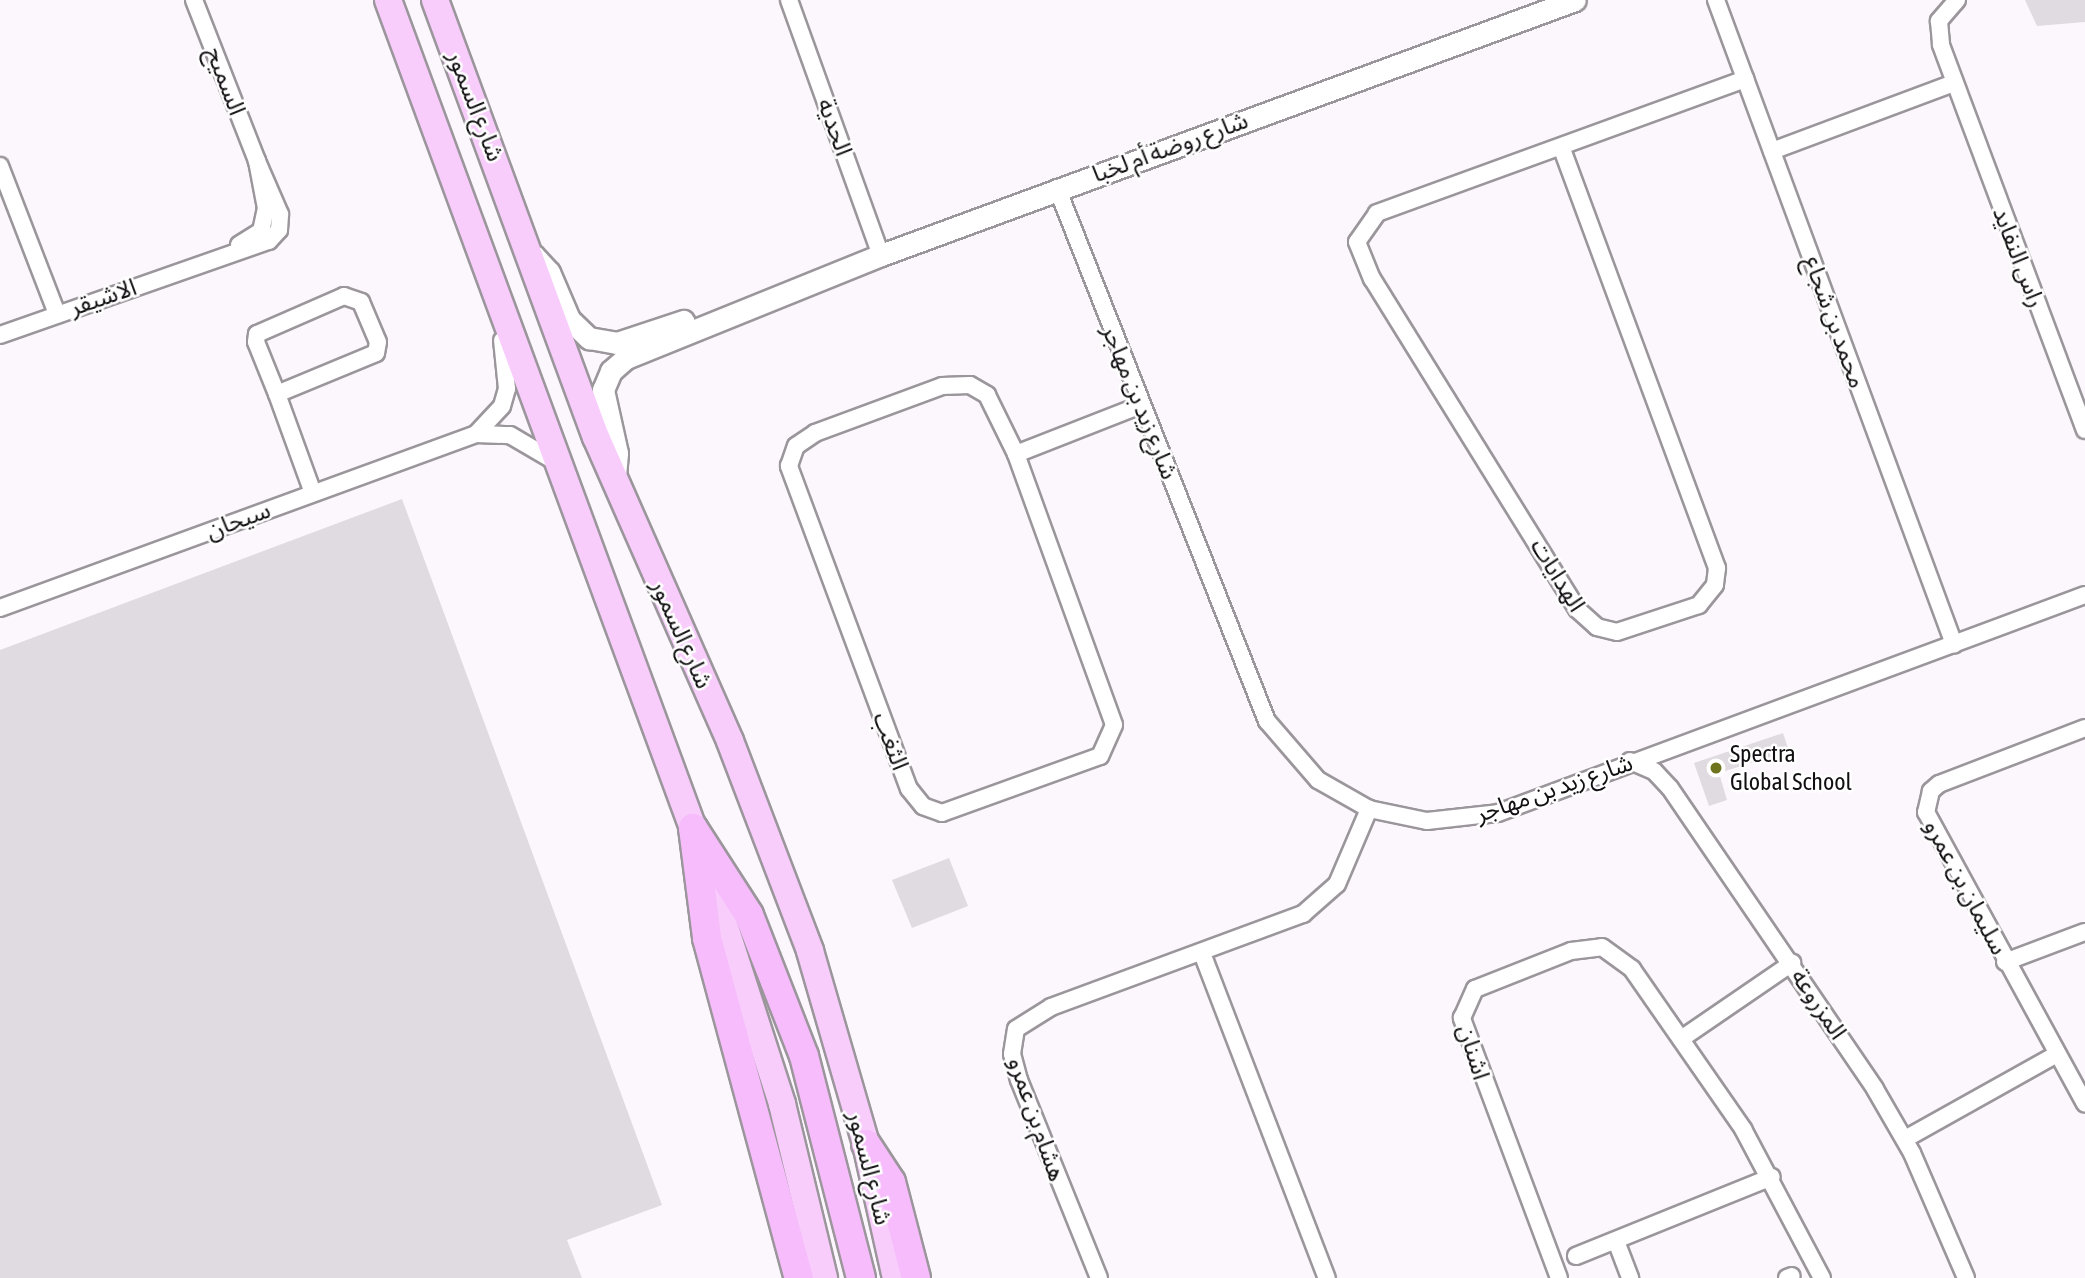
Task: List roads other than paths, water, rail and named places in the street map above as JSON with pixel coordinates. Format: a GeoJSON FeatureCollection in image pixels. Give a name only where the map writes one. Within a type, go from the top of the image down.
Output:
{"type":"FeatureCollection","features":[{"type":"Feature","properties":{"kind":"highway"},"geometry":{"type":"LineString","coordinates":[[693,828],[707,938],[799,1278]]}},
{"type":"Feature","properties":{"kind":"highway"},"geometry":{"type":"LineString","coordinates":[[693,828],[749,915],[804,1056],[862,1278]]}},
{"type":"Feature","properties":{"kind":"highway"},"geometry":{"type":"LineString","coordinates":[[866,1144],[891,1182],[916,1278]]}},
{"type":"Feature","properties":{"kind":"main road","name":"شارع السمور"},"geometry":{"type":"LineString","coordinates":[[388,0],[693,828],[782,1104],[824,1278]]}},
{"type":"Feature","properties":{"kind":"main road","name":"شارع السمور"},"geometry":{"type":"LineString","coordinates":[[435,0],[533,255],[614,481],[730,741],[801,926],[866,1144],[896,1278]]}},
{"type":"Feature","properties":{"kind":"street","name":"السميح"},"geometry":{"type":"LineString","coordinates":[[194,0],[277,205],[279,230],[261,245],[207,261]]}},
{"type":"Feature","properties":{"kind":"street","name":"الحدية"},"geometry":{"type":"LineString","coordinates":[[789,0],[881,255]]}},
{"type":"Feature","properties":{"kind":"street","name":"محمد بن شجاع"},"geometry":{"type":"LineString","coordinates":[[1716,0],[1954,644]]}},
{"type":"Feature","properties":{"kind":"street","name":"راس النفايد"},"geometry":{"type":"LineString","coordinates":[[1957,0],[1943,11],[1938,32],[1954,83],[2085,430]]}},
{"type":"Feature","properties":{"kind":"street","name":"شارع روضة أم لخبا"},"geometry":{"type":"LineString","coordinates":[[614,481],[617,453],[602,400],[611,372],[626,358],[766,299],[1057,188],[1569,1]]}},
{"type":"Feature","properties":{"kind":"street","name":"الهدايات"},"geometry":{"type":"LineString","coordinates":[[1562,149],[1717,568],[1715,585],[1699,605],[1616,632],[1597,627],[1577,609],[1358,252],[1360,231],[1377,213],[1562,149],[1745,79]]}},
{"type":"Feature","properties":{"kind":"street"},"geometry":{"type":"LineString","coordinates":[[1772,151],[1954,83]]}},
{"type":"Feature","properties":{"kind":"street"},"geometry":{"type":"LineString","coordinates":[[0,166],[57,314]]}},
{"type":"Feature","properties":{"kind":"street","name":"شارع زيد بن مهاجر"},"geometry":{"type":"LineString","coordinates":[[1057,188],[1140,405],[1267,721],[1310,774],[1369,809],[1427,821],[1486,816],[2085,595]]}},
{"type":"Feature","properties":{"kind":"street","name":"سيحان"},"geometry":{"type":"LineString","coordinates":[[0,608],[476,433],[502,406],[509,374],[478,242]]}},
{"type":"Feature","properties":{"kind":"street","name":"شارع روضة أم لخبا"},"geometry":{"type":"LineString","coordinates":[[533,255],[549,272],[575,326],[598,341],[626,341],[766,299]]}},
{"type":"Feature","properties":{"kind":"street","name":"الاشيقر"},"geometry":{"type":"LineString","coordinates":[[0,335],[207,261]]}},
{"type":"Feature","properties":{"kind":"street"},"geometry":{"type":"LineString","coordinates":[[277,394],[376,353],[376,337],[356,298],[344,296],[257,334],[256,342],[296,442],[318,491]]}},
{"type":"Feature","properties":{"kind":"street","name":"الثغب"},"geometry":{"type":"LineString","coordinates":[[960,383],[986,395],[1016,454],[1108,699],[1113,738],[1091,761],[957,811],[933,812],[909,789],[791,476],[790,456],[816,433],[960,383]]}},
{"type":"Feature","properties":{"kind":"street"},"geometry":{"type":"LineString","coordinates":[[1016,454],[1140,405]]}},
{"type":"Feature","properties":{"kind":"street","name":"سيحان"},"geometry":{"type":"LineString","coordinates":[[476,433],[528,442],[560,466]]}},
{"type":"Feature","properties":{"kind":"street","name":"سليمان بن عمرو"},"geometry":{"type":"LineString","coordinates":[[2085,728],[1949,779],[1927,801],[1930,823],[2085,1104]]}},
{"type":"Feature","properties":{"kind":"street","name":"المزروعة"},"geometry":{"type":"LineString","coordinates":[[1630,761],[1654,771],[1670,788],[1792,963],[1905,1139],[1966,1278]]}},
{"type":"Feature","properties":{"kind":"street","name":"هشام بن عمرو"},"geometry":{"type":"LineString","coordinates":[[1098,1278],[1019,1080],[1013,1037],[1029,1016],[1202,953],[1317,905],[1337,884],[1369,809]]}},
{"type":"Feature","properties":{"kind":"street"},"geometry":{"type":"LineString","coordinates":[[2005,962],[2085,932]]}},
{"type":"Feature","properties":{"kind":"street","name":"اشنان"},"geometry":{"type":"LineString","coordinates":[[1559,1278],[1464,1035],[1465,1003],[1485,984],[1571,951],[1602,947],[1628,963],[1681,1039],[1772,1177],[1822,1278]]}},
{"type":"Feature","properties":{"kind":"street"},"geometry":{"type":"LineString","coordinates":[[1202,953],[1326,1278]]}},
{"type":"Feature","properties":{"kind":"street"},"geometry":{"type":"LineString","coordinates":[[1681,1039],[1792,963]]}},
{"type":"Feature","properties":{"kind":"street"},"geometry":{"type":"LineString","coordinates":[[1905,1139],[2057,1054]]}},
{"type":"Feature","properties":{"kind":"street"},"geometry":{"type":"LineString","coordinates":[[1576,1256],[1772,1177]]}},
{"type":"Feature","properties":{"kind":"street"},"geometry":{"type":"LineString","coordinates":[[1616,1241],[1630,1278]]}},
{"type":"Feature","properties":{"kind":"place","name":"Spectra Global School"},"geometry":{"type":"Point","coordinates":[1716,768]}}]}
